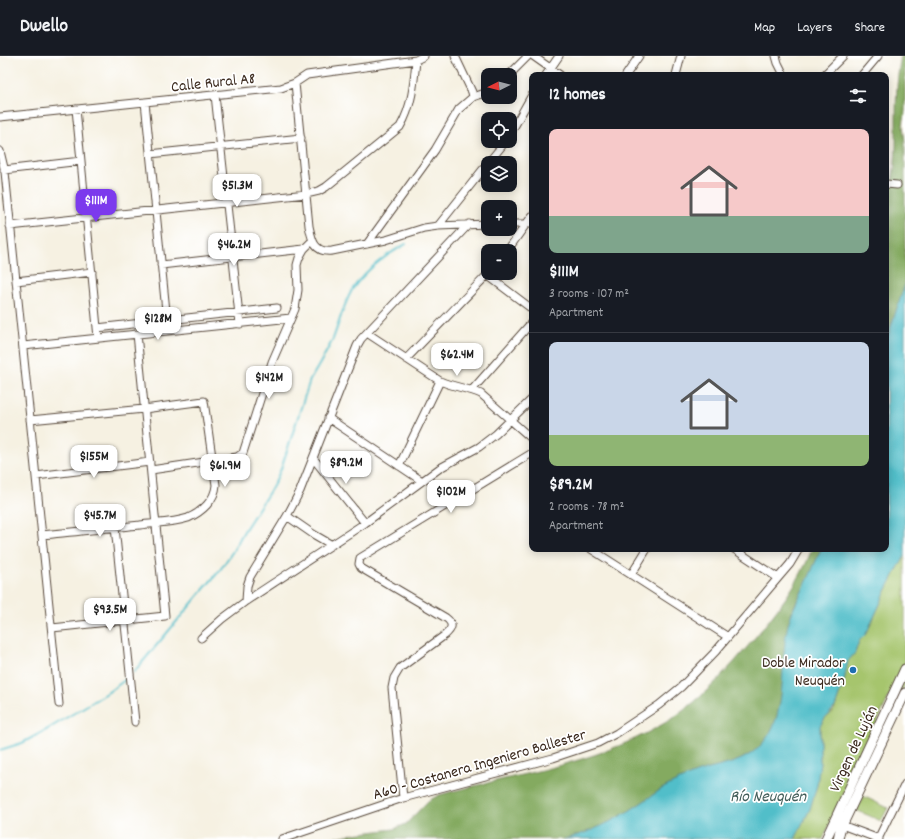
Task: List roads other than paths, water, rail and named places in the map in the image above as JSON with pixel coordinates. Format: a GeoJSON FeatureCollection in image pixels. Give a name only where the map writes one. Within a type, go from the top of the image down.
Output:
{"type":"FeatureCollection","features":[{"type":"Feature","properties":{"kind":"street","name":"Calle Rural A8"},"geometry":{"type":"LineString","coordinates":[[0,117],[281,88],[295,83],[307,76],[416,60],[424,56]]}},
{"type":"Feature","properties":{"kind":"street"},"geometry":{"type":"LineString","coordinates":[[455,56],[472,92],[472,97]]}},
{"type":"Feature","properties":{"kind":"street"},"geometry":{"type":"LineString","coordinates":[[516,68],[528,56]]}},
{"type":"Feature","properties":{"kind":"street"},"geometry":{"type":"LineString","coordinates":[[533,56],[548,72],[559,56]]}},
{"type":"Feature","properties":{"kind":"street"},"geometry":{"type":"LineString","coordinates":[[628,72],[639,56]]}},
{"type":"Feature","properties":{"kind":"street"},"geometry":{"type":"LineString","coordinates":[[677,72],[682,56]]}},
{"type":"Feature","properties":{"kind":"street"},"geometry":{"type":"LineString","coordinates":[[776,56],[782,72]]}},
{"type":"Feature","properties":{"kind":"street"},"geometry":{"type":"LineString","coordinates":[[827,72],[844,56]]}},
{"type":"Feature","properties":{"kind":"street"},"geometry":{"type":"LineString","coordinates":[[865,72],[878,56]]}},
{"type":"Feature","properties":{"kind":"street"},"geometry":{"type":"LineString","coordinates":[[10,226],[306,194],[320,191],[400,127],[409,108],[415,76],[416,60]]}},
{"type":"Feature","properties":{"kind":"street"},"geometry":{"type":"LineString","coordinates":[[295,83],[309,226],[312,241],[318,249],[327,252],[367,244],[438,226],[481,224]]}},
{"type":"Feature","properties":{"kind":"street"},"geometry":{"type":"LineString","coordinates":[[367,244],[436,150],[459,109],[472,97],[481,94]]}},
{"type":"Feature","properties":{"kind":"street"},"geometry":{"type":"LineString","coordinates":[[215,95],[240,324]]}},
{"type":"Feature","properties":{"kind":"street"},"geometry":{"type":"LineString","coordinates":[[517,122],[529,100]]}},
{"type":"Feature","properties":{"kind":"street"},"geometry":{"type":"LineString","coordinates":[[145,102],[168,331]]}},
{"type":"Feature","properties":{"kind":"street"},"geometry":{"type":"LineString","coordinates":[[76,109],[98,338]]}},
{"type":"Feature","properties":{"kind":"street"},"geometry":{"type":"LineString","coordinates":[[150,154],[301,138]]}},
{"type":"Feature","properties":{"kind":"street"},"geometry":{"type":"LineString","coordinates":[[494,156],[500,148]]}},
{"type":"Feature","properties":{"kind":"street"},"geometry":{"type":"LineString","coordinates":[[0,151],[4,170],[60,704]]}},
{"type":"Feature","properties":{"kind":"street"},"geometry":{"type":"LineString","coordinates":[[4,170],[81,161]]}},
{"type":"Feature","properties":{"kind":"street"},"geometry":{"type":"LineString","coordinates":[[438,226],[481,172]]}},
{"type":"Feature","properties":{"kind":"street"},"geometry":{"type":"LineString","coordinates":[[889,184],[897,185]]}},
{"type":"Feature","properties":{"kind":"street"},"geometry":{"type":"LineString","coordinates":[[246,601],[247,586],[250,577],[287,516],[300,491],[352,355],[357,346],[367,333],[469,224]]}},
{"type":"Feature","properties":{"kind":"street"},"geometry":{"type":"LineString","coordinates":[[517,224],[529,224]]}},
{"type":"Feature","properties":{"kind":"street"},"geometry":{"type":"LineString","coordinates":[[512,244],[529,224]]}},
{"type":"Feature","properties":{"kind":"street"},"geometry":{"type":"LineString","coordinates":[[151,470],[237,457],[243,453],[272,362],[297,300],[297,265],[304,249],[312,241]]}},
{"type":"Feature","properties":{"kind":"street"},"geometry":{"type":"LineString","coordinates":[[161,265],[304,249]]}},
{"type":"Feature","properties":{"kind":"street"},"geometry":{"type":"LineString","coordinates":[[16,281],[92,272]]}},
{"type":"Feature","properties":{"kind":"street"},"geometry":{"type":"LineString","coordinates":[[406,359],[482,280]]}},
{"type":"Feature","properties":{"kind":"street"},"geometry":{"type":"LineString","coordinates":[[496,280],[529,307]]}},
{"type":"Feature","properties":{"kind":"street"},"geometry":{"type":"LineString","coordinates":[[97,328],[277,308]]}},
{"type":"Feature","properties":{"kind":"street"},"geometry":{"type":"LineString","coordinates":[[23,346],[291,318]]}},
{"type":"Feature","properties":{"kind":"street"},"geometry":{"type":"LineString","coordinates":[[472,390],[529,325]]}},
{"type":"Feature","properties":{"kind":"street"},"geometry":{"type":"LineString","coordinates":[[367,333],[440,381],[481,394],[529,436]]}},
{"type":"Feature","properties":{"kind":"street"},"geometry":{"type":"LineString","coordinates":[[52,628],[165,616],[137,334]]}},
{"type":"Feature","properties":{"kind":"street"},"geometry":{"type":"LineString","coordinates":[[399,466],[440,381]]}},
{"type":"Feature","properties":{"kind":"street"},"geometry":{"type":"LineString","coordinates":[[30,420],[144,409],[204,401],[216,491],[214,497],[209,502],[188,518],[156,523],[42,535]]}},
{"type":"Feature","properties":{"kind":"street"},"geometry":{"type":"LineString","coordinates":[[201,638],[222,619],[246,601],[365,523],[440,468],[480,447],[529,402]]}},
{"type":"Feature","properties":{"kind":"street"},"geometry":{"type":"LineString","coordinates":[[328,418],[422,481]]}},
{"type":"Feature","properties":{"kind":"street"},"geometry":{"type":"LineString","coordinates":[[403,798],[392,688],[394,678],[400,668],[445,635],[450,630],[452,625],[446,618],[361,568],[359,564],[360,558],[529,455]]}},
{"type":"Feature","properties":{"kind":"street"},"geometry":{"type":"LineString","coordinates":[[313,458],[365,523]]}},
{"type":"Feature","properties":{"kind":"street"},"geometry":{"type":"LineString","coordinates":[[36,476],[150,462]]}},
{"type":"Feature","properties":{"kind":"street"},"geometry":{"type":"LineString","coordinates":[[287,516],[312,534],[332,545]]}},
{"type":"Feature","properties":{"kind":"street"},"geometry":{"type":"LineString","coordinates":[[115,527],[135,722]]}},
{"type":"Feature","properties":{"kind":"street"},"geometry":{"type":"LineString","coordinates":[[596,552],[728,637]]}},
{"type":"Feature","properties":{"kind":"street"},"geometry":{"type":"LineString","coordinates":[[631,575],[645,552]]}},
{"type":"Feature","properties":{"kind":"street"},"geometry":{"type":"LineString","coordinates":[[739,552],[778,578]]}},
{"type":"Feature","properties":{"kind":"street","name":"A60 - Costanera Ingeniero Ballester"},"geometry":{"type":"LineString","coordinates":[[282,839],[403,798],[553,758],[598,743],[617,733],[659,705],[698,670],[790,564],[797,552]]}},
{"type":"Feature","properties":{"kind":"street","name":"Virgen de Luján"},"geometry":{"type":"LineString","coordinates":[[826,839],[905,669]]}},
{"type":"Feature","properties":{"kind":"street","name":"Virgen de Luján"},"geometry":{"type":"LineString","coordinates":[[838,839],[842,825],[905,693]]}},
{"type":"Feature","properties":{"kind":"street"},"geometry":{"type":"LineString","coordinates":[[833,822],[879,839],[904,786]]}},
{"type":"Feature","properties":{"kind":"water","name":"Río Neuquén"},"geometry":{"type":"Polygon","coordinates":[[[905,284],[905,555],[868,630],[859,641],[855,653],[848,661],[844,681],[835,707],[820,726],[820,763],[817,785],[810,809],[795,839],[564,839],[592,830],[610,822],[671,784],[699,772],[734,762],[753,752],[766,740],[774,725],[779,709],[782,691],[784,655],[789,621],[820,552],[889,552],[889,332],[905,284]]]}},
{"type":"Feature","properties":{"kind":"waterway"},"geometry":{"type":"LineString","coordinates":[[134,672],[220,570],[273,486],[281,469],[310,380],[333,339],[352,290],[363,276],[376,264],[406,244]]}},
{"type":"Feature","properties":{"kind":"waterway"},"geometry":{"type":"LineString","coordinates":[[0,750],[22,743],[48,729],[107,693],[129,677]]}},
{"type":"Feature","properties":{"kind":"place","name":"Doble Mirador Neuquén"},"geometry":{"type":"Point","coordinates":[853,670]}}]}
